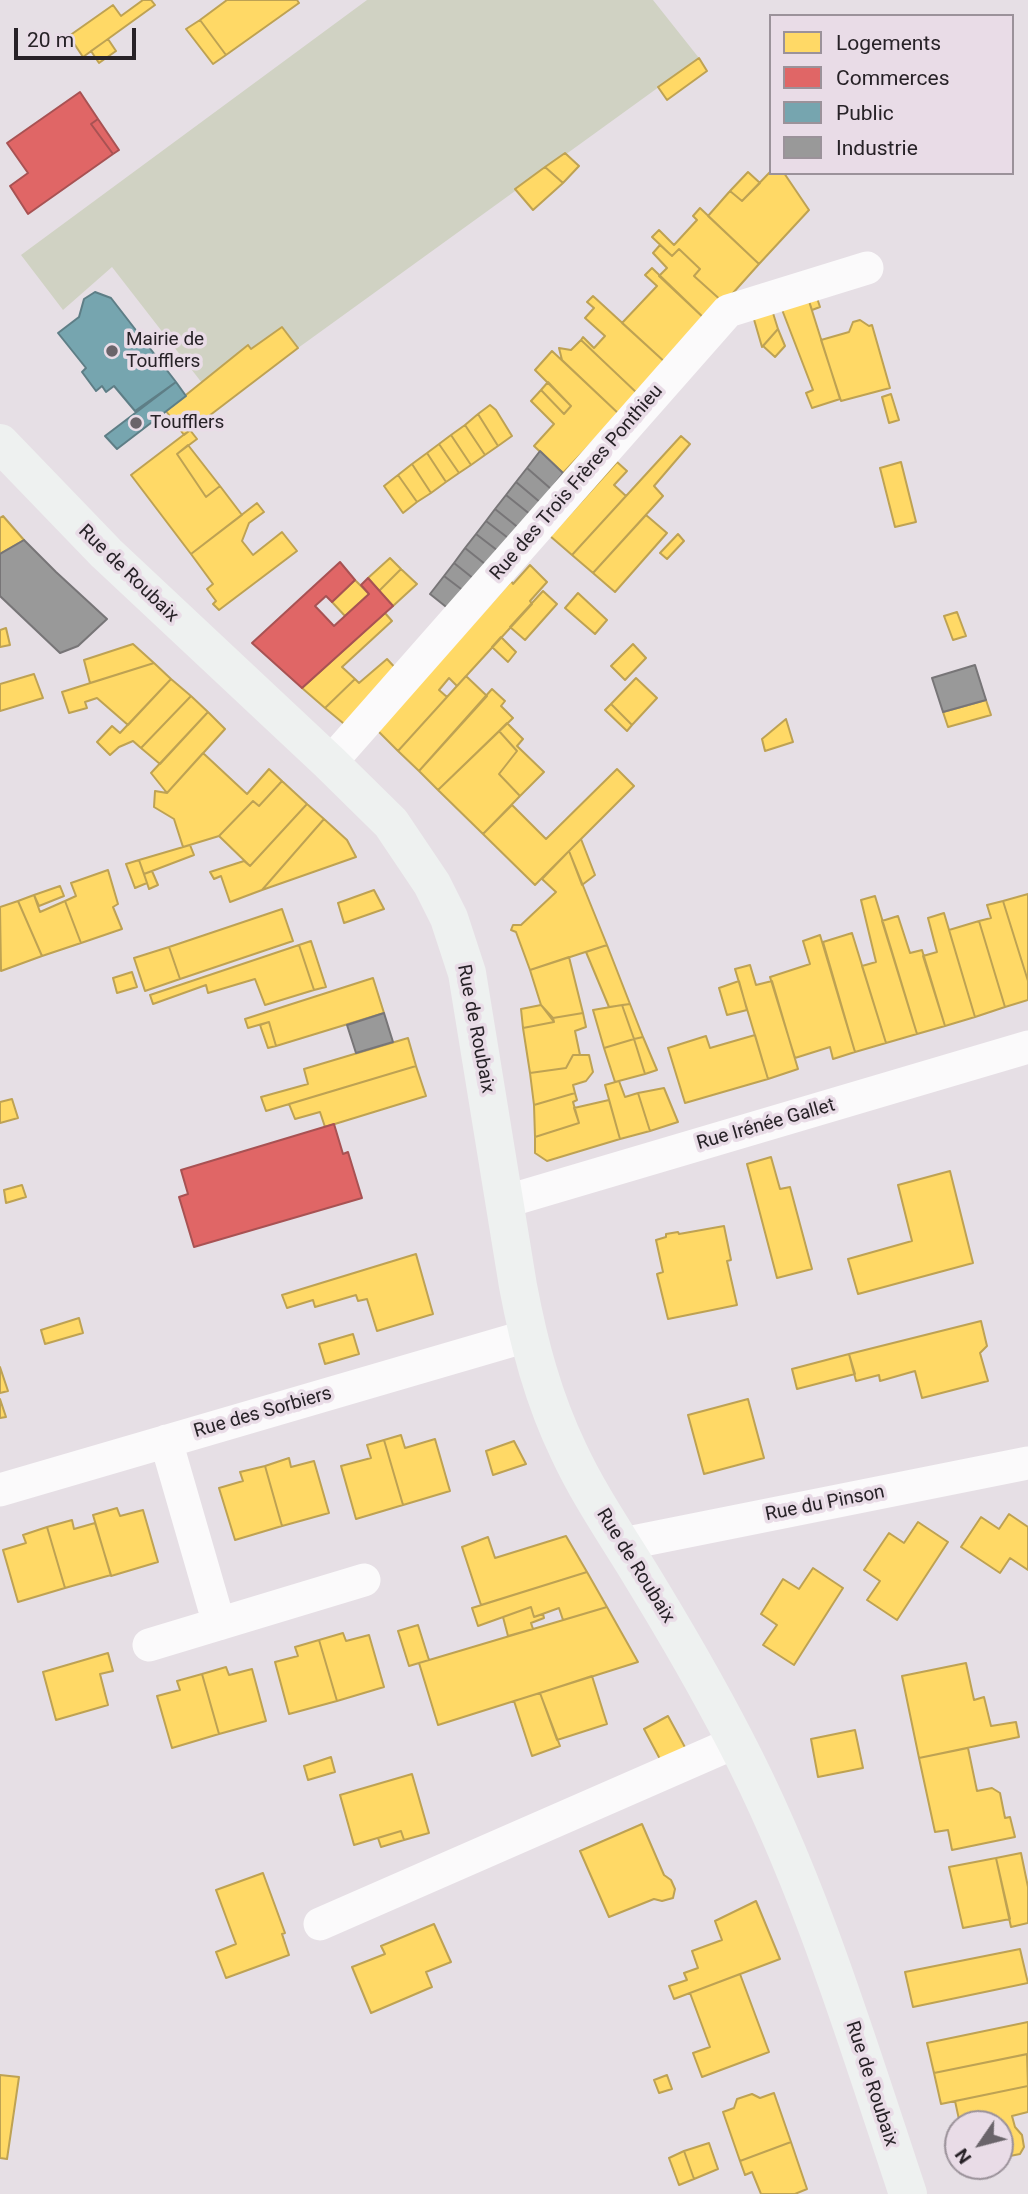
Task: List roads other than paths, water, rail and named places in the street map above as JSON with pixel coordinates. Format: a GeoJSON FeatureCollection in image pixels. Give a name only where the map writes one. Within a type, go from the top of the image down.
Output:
{"type":"FeatureCollection","features":[{"type":"Feature","properties":{"kind":"main road","name":"Rue de Roubaix"},"geometry":{"type":"LineString","coordinates":[[0,443],[106,553],[391,823],[432,884],[449,918],[470,985],[527,1336],[549,1405],[591,1494],[685,1648],[736,1742],[779,1835],[810,1908],[908,2194]]}},
{"type":"Feature","properties":{"kind":"street","name":"Rue des Trois Frères Ponthieu"},"geometry":{"type":"LineString","coordinates":[[330,763],[728,311],[867,268]]}},
{"type":"Feature","properties":{"kind":"street","name":"Rue Irénée Gallet"},"geometry":{"type":"LineString","coordinates":[[504,1202],[1028,1047]]}},
{"type":"Feature","properties":{"kind":"street","name":"Rue des Sorbiers"},"geometry":{"type":"LineString","coordinates":[[0,1490],[527,1336]]}},
{"type":"Feature","properties":{"kind":"street"},"geometry":{"type":"LineString","coordinates":[[166,1441],[219,1624]]}},
{"type":"Feature","properties":{"kind":"street","name":"Rue du Pinson"},"geometry":{"type":"LineString","coordinates":[[623,1544],[1028,1464]]}},
{"type":"Feature","properties":{"kind":"street"},"geometry":{"type":"LineString","coordinates":[[149,1645],[364,1580]]}},
{"type":"Feature","properties":{"kind":"street"},"geometry":{"type":"LineString","coordinates":[[320,1924],[736,1742]]}},
{"type":"Feature","properties":{"kind":"place","name":"Mairie de Toufflers"},"geometry":{"type":"Point","coordinates":[112,351]}},
{"type":"Feature","properties":{"kind":"place","name":"Toufflers"},"geometry":{"type":"Point","coordinates":[136,423]}}]}
